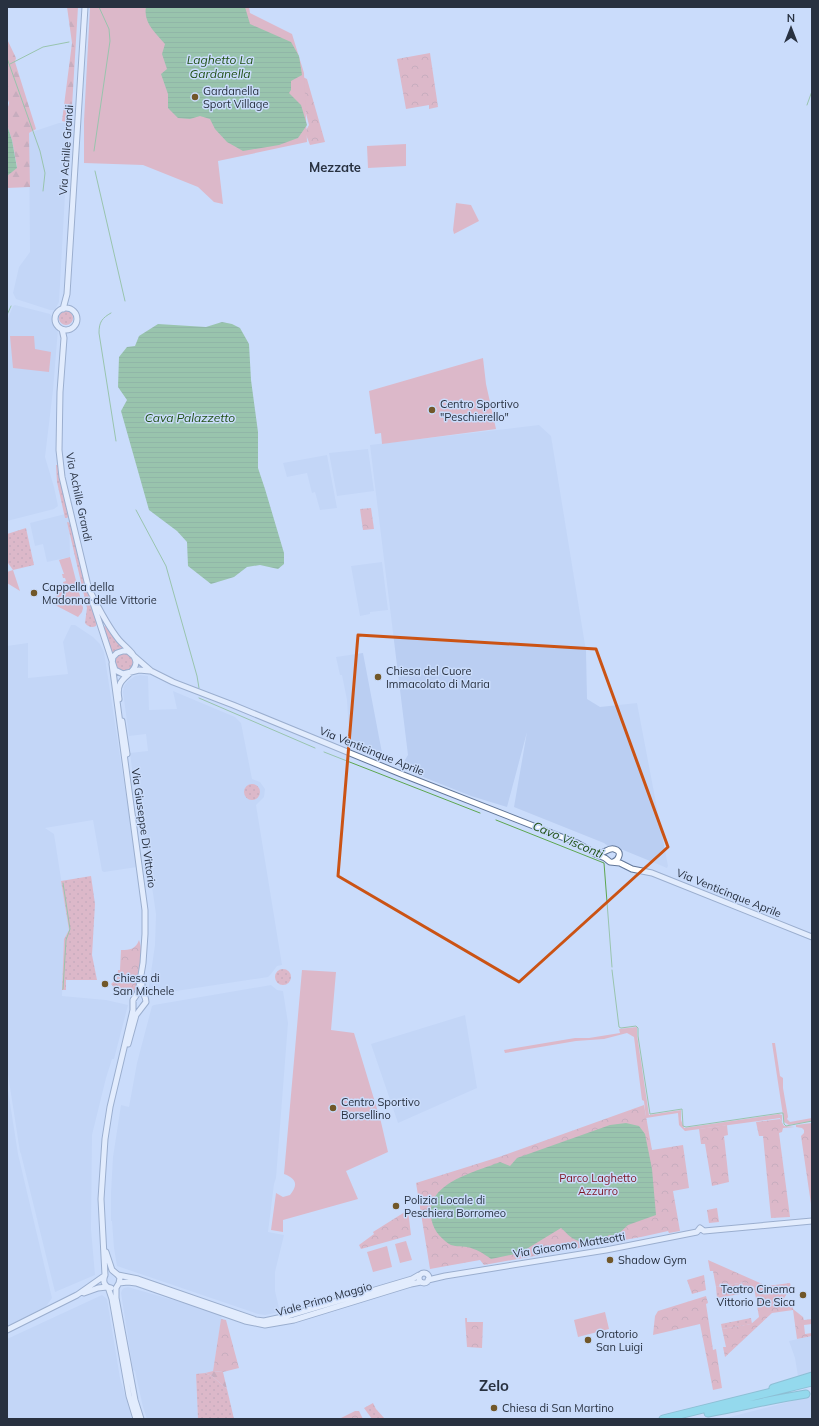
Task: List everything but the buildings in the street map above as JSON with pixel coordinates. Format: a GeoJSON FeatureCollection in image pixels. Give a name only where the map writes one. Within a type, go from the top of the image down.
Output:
{"type":"FeatureCollection","features":[{"type":"Feature","properties":{"kind":"highway"},"geometry":{"type":"LineString","coordinates":[[752,1396],[777,1386],[812,1376]]}},
{"type":"Feature","properties":{"kind":"highway"},"geometry":{"type":"LineString","coordinates":[[663,1419],[812,1382]]}},
{"type":"Feature","properties":{"kind":"highway"},"geometry":{"type":"LineString","coordinates":[[683,1419],[812,1387]]}},
{"type":"Feature","properties":{"kind":"highway"},"geometry":{"type":"LineString","coordinates":[[708,1413],[809,1394]]}},
{"type":"Feature","properties":{"kind":"main road","name":"Via Achille Grandi"},"geometry":{"type":"LineString","coordinates":[[85,7],[67,294],[63,309],[58,312],[55,318],[57,324],[62,329],[64,338],[59,450],[62,477],[88,587],[112,664]]}},
{"type":"Feature","properties":{"kind":"main road","name":"Via Achille Grandi"},"geometry":{"type":"LineString","coordinates":[[64,338],[68,329],[73,326],[77,320],[76,314],[70,309],[67,294]]}},
{"type":"Feature","properties":{"kind":"main road"},"geometry":{"type":"LineString","coordinates":[[63,309],[70,309]]}},
{"type":"Feature","properties":{"kind":"main road"},"geometry":{"type":"LineString","coordinates":[[62,329],[68,329]]}},
{"type":"Feature","properties":{"kind":"main road","name":"Via Achille Grandi"},"geometry":{"type":"LineString","coordinates":[[88,587],[112,632],[132,654]]}},
{"type":"Feature","properties":{"kind":"main road"},"geometry":{"type":"LineString","coordinates":[[125,650],[132,654],[136,663],[131,672],[125,674],[114,670],[112,664],[113,657],[118,652],[125,650]]}},
{"type":"Feature","properties":{"kind":"main road","name":"Via Venticinque Aprile"},"geometry":{"type":"LineString","coordinates":[[132,654],[151,671],[177,684],[233,705],[321,742],[586,848],[600,853],[608,850]]}},
{"type":"Feature","properties":{"kind":"main road","name":"Via Giuseppe Di Vittorio"},"geometry":{"type":"LineString","coordinates":[[112,664],[144,900],[145,944],[142,974],[136,995],[133,999],[134,1004],[109,1112],[104,1150],[101,1199],[102,1240],[104,1282],[108,1287],[112,1299],[129,1396],[136,1419]]}},
{"type":"Feature","properties":{"kind":"main road","name":"Via Venticinque Aprile"},"geometry":{"type":"LineString","coordinates":[[131,672],[143,670],[151,671]]}},
{"type":"Feature","properties":{"kind":"main road","name":"Via Giuseppe Di Vittorio"},"geometry":{"type":"LineString","coordinates":[[121,1064],[130,1040],[138,1011],[146,1004],[142,987],[147,956],[147,902],[119,695],[121,681],[131,672]]}},
{"type":"Feature","properties":{"kind":"main road","name":"Via Venticinque Aprile"},"geometry":{"type":"LineString","coordinates":[[586,848],[607,860]]}},
{"type":"Feature","properties":{"kind":"main road"},"geometry":{"type":"LineString","coordinates":[[612,848],[619,852],[621,859],[613,862],[607,860],[606,855],[608,850],[612,848]]}},
{"type":"Feature","properties":{"kind":"main road","name":"Via Venticinque Aprile"},"geometry":{"type":"LineString","coordinates":[[621,859],[638,870]]}},
{"type":"Feature","properties":{"kind":"main road","name":"Via Venticinque Aprile"},"geometry":{"type":"LineString","coordinates":[[613,862],[632,869],[652,873],[812,937]]}},
{"type":"Feature","properties":{"kind":"main road"},"geometry":{"type":"LineString","coordinates":[[136,995],[143,995]]}},
{"type":"Feature","properties":{"kind":"main road"},"geometry":{"type":"LineString","coordinates":[[134,1004],[138,1008],[143,1007]]}},
{"type":"Feature","properties":{"kind":"main road","name":"Via Giacomo Matteotti"},"geometry":{"type":"LineString","coordinates":[[428,1277],[445,1276],[606,1250],[697,1232],[700,1228],[704,1231],[812,1221]]}},
{"type":"Feature","properties":{"kind":"main road","name":"Via Giuseppe Di Vittorio"},"geometry":{"type":"LineString","coordinates":[[102,1240],[110,1264],[120,1279],[115,1295],[135,1400],[141,1419]]}},
{"type":"Feature","properties":{"kind":"main road"},"geometry":{"type":"LineString","coordinates":[[77,1295],[109,1272],[116,1273]]}},
{"type":"Feature","properties":{"kind":"main road"},"geometry":{"type":"LineString","coordinates":[[423,1272],[428,1277],[425,1283],[421,1282],[419,1279],[419,1276],[423,1272]]}},
{"type":"Feature","properties":{"kind":"main road","name":"Viale Primo Maggio"},"geometry":{"type":"LineString","coordinates":[[116,1273],[138,1279],[256,1320],[264,1321],[295,1314],[419,1276]]}},
{"type":"Feature","properties":{"kind":"main road","name":"Viale Primo Maggio"},"geometry":{"type":"LineString","coordinates":[[118,1285],[128,1282],[136,1284],[245,1321],[260,1325],[269,1325],[294,1320],[421,1282]]}},
{"type":"Feature","properties":{"kind":"main road"},"geometry":{"type":"LineString","coordinates":[[7,1330],[77,1295],[98,1288],[112,1288],[118,1285]]}},
{"type":"Feature","properties":{"kind":"highlighted area"},"geometry":{"type":"Polygon","coordinates":[[[358,635],[596,649],[668,847],[519,982],[338,876],[358,635]]]}},
{"type":"Feature","properties":{"kind":"shaded area"},"geometry":{"type":"Polygon","coordinates":[[[59,123],[69,123],[59,302],[55,310],[50,310],[16,299],[13,293],[19,267],[30,252],[29,133],[59,123]]]}},
{"type":"Feature","properties":{"kind":"shaded area"},"geometry":{"type":"Polygon","coordinates":[[[15,305],[50,314],[53,318],[54,325],[58,329],[45,457],[58,506],[54,509],[7,521],[7,321],[13,306],[15,305]]]}},
{"type":"Feature","properties":{"kind":"shaded area"},"geometry":{"type":"Polygon","coordinates":[[[539,425],[551,436],[586,651],[587,699],[600,707],[637,703],[668,866],[667,868],[616,847],[608,846],[604,843],[514,807],[527,732],[507,807],[471,796],[398,767],[402,765],[408,755],[370,445],[539,425]]]}},
{"type":"Feature","properties":{"kind":"shaded area"},"geometry":{"type":"Polygon","coordinates":[[[368,449],[374,491],[337,496],[329,453],[368,449]]]}},
{"type":"Feature","properties":{"kind":"shaded area"},"geometry":{"type":"Polygon","coordinates":[[[327,455],[337,508],[320,510],[315,492],[312,493],[307,473],[287,477],[283,463],[327,455]]]}},
{"type":"Feature","properties":{"kind":"shaded area"},"geometry":{"type":"Polygon","coordinates":[[[69,513],[70,557],[47,562],[43,544],[35,546],[30,523],[69,513]]]}},
{"type":"Feature","properties":{"kind":"shaded area"},"geometry":{"type":"Polygon","coordinates":[[[382,562],[388,610],[370,612],[370,614],[360,616],[351,566],[382,562]]]}},
{"type":"Feature","properties":{"kind":"shaded area"},"geometry":{"type":"Polygon","coordinates":[[[71,625],[75,625],[93,637],[100,644],[104,652],[137,867],[104,872],[102,871],[93,820],[45,828],[54,834],[69,930],[64,939],[62,996],[106,1000],[128,1005],[114,1059],[112,1059],[106,1078],[92,1135],[91,1229],[95,1275],[55,1292],[20,1152],[7,1068],[7,646],[28,643],[28,678],[68,674],[63,642],[71,625]]]}},
{"type":"Feature","properties":{"kind":"shaded area"},"geometry":{"type":"Polygon","coordinates":[[[363,653],[382,753],[380,756],[348,745],[349,733],[347,700],[342,675],[340,675],[336,657],[363,653]]]}},
{"type":"Feature","properties":{"kind":"shaded area"},"geometry":{"type":"Polygon","coordinates":[[[135,676],[148,676],[149,710],[177,709],[173,691],[235,717],[241,723],[252,779],[260,782],[265,789],[264,797],[256,805],[282,965],[277,966],[268,977],[150,995],[148,993],[155,945],[156,914],[139,798],[136,785],[134,785],[130,753],[148,751],[146,734],[129,736],[123,692],[124,686],[128,681],[135,676]]]}},
{"type":"Feature","properties":{"kind":"shaded area"},"geometry":{"type":"Polygon","coordinates":[[[271,985],[277,990],[283,991],[288,1023],[276,1178],[268,1232],[284,1235],[275,1272],[275,1291],[280,1312],[265,1315],[258,1314],[117,1266],[111,1221],[111,1193],[113,1157],[121,1105],[129,1107],[137,1063],[152,1006],[271,985]]]}},
{"type":"Feature","properties":{"kind":"shaded area"},"geometry":{"type":"Polygon","coordinates":[[[465,1015],[477,1088],[398,1123],[371,1044],[465,1015]]]}},
{"type":"Feature","properties":{"kind":"shaded area"},"geometry":{"type":"Polygon","coordinates":[[[7,1084],[18,1154],[52,1298],[45,1308],[7,1326],[7,1084]]]}},
{"type":"Feature","properties":{"kind":"shaded area"},"geometry":{"type":"Polygon","coordinates":[[[128,1287],[222,1314],[213,1371],[196,1375],[198,1419],[147,1419],[135,1371],[133,1370],[121,1293],[124,1288],[128,1287]]]}},
{"type":"Feature","properties":{"kind":"shaded area"},"geometry":{"type":"Polygon","coordinates":[[[102,1295],[107,1299],[120,1378],[132,1419],[7,1419],[7,1339],[102,1295]]]}},
{"type":"Feature","properties":{"kind":"shaded area"},"geometry":{"type":"Polygon","coordinates":[[[812,1336],[812,1372],[798,1376],[795,1358],[789,1341],[812,1336]]]}},
{"type":"Feature","properties":{"kind":"shaded area"},"geometry":{"type":"Polygon","coordinates":[[[812,1396],[812,1419],[722,1419],[812,1396]]]}},
{"type":"Feature","properties":{"kind":"green space"},"geometry":{"type":"Polygon","coordinates":[[[67,7],[78,7],[71,123],[62,121],[72,43],[67,7]]]}},
{"type":"Feature","properties":{"kind":"green space","name":"Gardanella Sport Village"},"geometry":{"type":"Polygon","coordinates":[[[90,7],[249,7],[250,13],[292,34],[304,73],[307,142],[218,161],[223,204],[214,202],[198,187],[143,165],[84,163],[84,121],[90,7]]]}},
{"type":"Feature","properties":{"kind":"green space"},"geometry":{"type":"Polygon","coordinates":[[[7,39],[16,58],[15,62],[36,129],[29,133],[30,187],[7,188],[7,176],[17,167],[12,140],[7,125],[7,111],[9,103],[7,97],[7,39]]]}},
{"type":"Feature","properties":{"kind":"green space"},"geometry":{"type":"Polygon","coordinates":[[[430,53],[438,107],[429,109],[429,105],[406,109],[397,59],[430,53]]]}},
{"type":"Feature","properties":{"kind":"green space"},"geometry":{"type":"Polygon","coordinates":[[[301,76],[307,79],[325,142],[310,145],[305,132],[309,125],[304,106],[301,76]]]}},
{"type":"Feature","properties":{"kind":"green space"},"geometry":{"type":"Polygon","coordinates":[[[406,144],[406,166],[368,168],[367,146],[406,144]]]}},
{"type":"Feature","properties":{"kind":"green space"},"geometry":{"type":"Polygon","coordinates":[[[456,203],[471,205],[479,221],[454,234],[453,230],[456,203]]]}},
{"type":"Feature","properties":{"kind":"green space"},"geometry":{"type":"Polygon","coordinates":[[[66,311],[71,313],[73,318],[71,323],[66,325],[61,323],[59,318],[61,313],[66,311]]]}},
{"type":"Feature","properties":{"kind":"green space"},"geometry":{"type":"Polygon","coordinates":[[[10,336],[34,336],[35,349],[51,352],[49,372],[13,368],[10,336]]]}},
{"type":"Feature","properties":{"kind":"green space","name":"Centro Sportivo \"Peschierello\""},"geometry":{"type":"Polygon","coordinates":[[[483,358],[486,384],[496,429],[382,444],[381,433],[375,434],[369,391],[483,358]]]}},
{"type":"Feature","properties":{"kind":"green space"},"geometry":{"type":"Polygon","coordinates":[[[56,465],[58,465],[69,516],[67,518],[65,518],[57,482],[56,465]]]}},
{"type":"Feature","properties":{"kind":"green space"},"geometry":{"type":"Polygon","coordinates":[[[371,508],[374,529],[363,530],[360,509],[371,508]]]}},
{"type":"Feature","properties":{"kind":"green space"},"geometry":{"type":"Polygon","coordinates":[[[67,522],[71,523],[86,586],[97,621],[95,627],[89,626],[85,623],[87,608],[67,522]]]}},
{"type":"Feature","properties":{"kind":"green space"},"geometry":{"type":"Polygon","coordinates":[[[26,528],[34,565],[13,570],[8,563],[7,534],[26,528]]]}},
{"type":"Feature","properties":{"kind":"green space"},"geometry":{"type":"Polygon","coordinates":[[[70,557],[83,608],[78,617],[53,604],[59,587],[64,587],[63,582],[66,581],[65,578],[63,578],[62,574],[64,574],[59,560],[70,557]]]}},
{"type":"Feature","properties":{"kind":"green space"},"geometry":{"type":"Polygon","coordinates":[[[13,570],[20,591],[7,583],[7,572],[13,570]]]}},
{"type":"Feature","properties":{"kind":"green space"},"geometry":{"type":"Polygon","coordinates":[[[105,626],[123,648],[112,654],[103,627],[105,626]]]}},
{"type":"Feature","properties":{"kind":"green space"},"geometry":{"type":"Polygon","coordinates":[[[120,653],[128,653],[133,658],[131,669],[128,671],[120,671],[115,666],[115,658],[120,653]]]}},
{"type":"Feature","properties":{"kind":"green space"},"geometry":{"type":"Polygon","coordinates":[[[252,784],[258,786],[260,792],[258,798],[252,800],[246,798],[244,792],[246,786],[252,784]]]}},
{"type":"Feature","properties":{"kind":"green space"},"geometry":{"type":"Polygon","coordinates":[[[91,876],[95,904],[92,955],[97,980],[66,980],[66,990],[62,990],[64,939],[69,930],[61,881],[91,876]]]}},
{"type":"Feature","properties":{"kind":"green space"},"geometry":{"type":"Polygon","coordinates":[[[139,940],[141,952],[140,968],[137,984],[132,995],[120,991],[111,984],[117,979],[118,970],[120,970],[121,950],[132,948],[139,940]]]}},
{"type":"Feature","properties":{"kind":"green space"},"geometry":{"type":"Polygon","coordinates":[[[283,969],[289,971],[291,977],[289,983],[283,985],[277,983],[275,977],[277,971],[283,969]]]}},
{"type":"Feature","properties":{"kind":"green space","name":"Centro Sportivo Borsellino"},"geometry":{"type":"Polygon","coordinates":[[[302,970],[336,972],[331,1030],[354,1033],[381,1122],[388,1152],[346,1171],[358,1199],[283,1220],[283,1232],[271,1230],[276,1193],[283,1197],[290,1195],[295,1185],[292,1178],[284,1174],[302,970]]]}},
{"type":"Feature","properties":{"kind":"green space"},"geometry":{"type":"Polygon","coordinates":[[[637,1027],[649,1115],[681,1110],[681,1120],[684,1128],[779,1114],[782,1115],[782,1123],[780,1118],[685,1131],[679,1125],[678,1113],[646,1118],[644,1101],[642,1100],[634,1037],[627,1033],[604,1039],[576,1041],[505,1053],[504,1050],[575,1038],[589,1038],[620,1033],[619,1029],[637,1027]]]}},
{"type":"Feature","properties":{"kind":"green space"},"geometry":{"type":"Polygon","coordinates":[[[772,1043],[775,1043],[780,1076],[783,1078],[787,1119],[790,1122],[812,1118],[812,1121],[789,1125],[784,1122],[772,1043]]]}},
{"type":"Feature","properties":{"kind":"green space","name":"Parco Laghetto Azzurro"},"geometry":{"type":"Polygon","coordinates":[[[644,1105],[652,1150],[683,1145],[689,1188],[673,1191],[680,1231],[669,1233],[668,1231],[484,1265],[480,1260],[430,1269],[416,1183],[499,1157],[644,1105]]]}},
{"type":"Feature","properties":{"kind":"green space"},"geometry":{"type":"Polygon","coordinates":[[[780,1119],[784,1126],[795,1127],[783,1128],[782,1132],[779,1133],[790,1217],[771,1218],[763,1136],[759,1136],[756,1122],[780,1119]]]}},
{"type":"Feature","properties":{"kind":"green space"},"geometry":{"type":"Polygon","coordinates":[[[812,1123],[811,1204],[801,1136],[804,1133],[804,1130],[796,1127],[796,1125],[812,1123]]]}},
{"type":"Feature","properties":{"kind":"green space"},"geometry":{"type":"Polygon","coordinates":[[[727,1125],[728,1135],[724,1136],[729,1182],[712,1186],[705,1144],[701,1144],[699,1129],[727,1125]]]}},
{"type":"Feature","properties":{"kind":"green space"},"geometry":{"type":"Polygon","coordinates":[[[717,1208],[719,1222],[709,1223],[707,1210],[717,1208]]]}},
{"type":"Feature","properties":{"kind":"green space"},"geometry":{"type":"Polygon","coordinates":[[[408,1210],[411,1235],[361,1249],[359,1245],[374,1234],[373,1232],[408,1210]]]}},
{"type":"Feature","properties":{"kind":"green space"},"geometry":{"type":"Polygon","coordinates":[[[406,1241],[412,1260],[400,1263],[395,1244],[406,1241]]]}},
{"type":"Feature","properties":{"kind":"green space"},"geometry":{"type":"Polygon","coordinates":[[[387,1246],[392,1267],[373,1272],[367,1252],[387,1246]]]}},
{"type":"Feature","properties":{"kind":"green space"},"geometry":{"type":"Polygon","coordinates":[[[708,1260],[767,1286],[790,1283],[791,1287],[783,1300],[793,1307],[793,1309],[803,1317],[804,1320],[812,1319],[812,1324],[804,1325],[805,1334],[812,1333],[812,1336],[797,1339],[793,1310],[772,1313],[725,1357],[723,1347],[726,1347],[722,1329],[751,1324],[759,1317],[754,1287],[745,1282],[716,1287],[713,1271],[710,1271],[708,1260]]]}},
{"type":"Feature","properties":{"kind":"green space"},"geometry":{"type":"Polygon","coordinates":[[[704,1275],[706,1290],[692,1294],[687,1280],[704,1275]]]}},
{"type":"Feature","properties":{"kind":"green space"},"geometry":{"type":"Polygon","coordinates":[[[745,1282],[754,1286],[745,1288],[746,1293],[717,1298],[716,1287],[745,1282]]]}},
{"type":"Feature","properties":{"kind":"green space"},"geometry":{"type":"Polygon","coordinates":[[[706,1296],[713,1350],[716,1349],[722,1388],[713,1390],[700,1324],[653,1335],[655,1316],[658,1311],[706,1296]]]}},
{"type":"Feature","properties":{"kind":"green space"},"geometry":{"type":"Polygon","coordinates":[[[605,1312],[609,1329],[578,1337],[574,1320],[605,1312]]]}},
{"type":"Feature","properties":{"kind":"green space"},"geometry":{"type":"Polygon","coordinates":[[[465,1318],[467,1318],[467,1322],[483,1322],[482,1348],[467,1347],[465,1318]]]}},
{"type":"Feature","properties":{"kind":"green space"},"geometry":{"type":"Polygon","coordinates":[[[751,1318],[752,1324],[722,1329],[721,1324],[751,1318]]]}},
{"type":"Feature","properties":{"kind":"green space"},"geometry":{"type":"Polygon","coordinates":[[[221,1319],[226,1320],[239,1368],[223,1372],[213,1371],[221,1319]]]}},
{"type":"Feature","properties":{"kind":"green space"},"geometry":{"type":"Polygon","coordinates":[[[213,1371],[223,1372],[227,1389],[212,1376],[205,1373],[213,1371]]]}},
{"type":"Feature","properties":{"kind":"green space"},"geometry":{"type":"Polygon","coordinates":[[[205,1373],[212,1376],[227,1389],[234,1419],[198,1419],[196,1374],[205,1373]]]}},
{"type":"Feature","properties":{"kind":"green space"},"geometry":{"type":"Polygon","coordinates":[[[373,1403],[385,1419],[372,1419],[364,1408],[373,1403]]]}},
{"type":"Feature","properties":{"kind":"green space"},"geometry":{"type":"Polygon","coordinates":[[[355,1411],[359,1411],[363,1419],[339,1419],[355,1411]]]}},
{"type":"Feature","properties":{"kind":"water","name":"Laghetto La Gardanella"},"geometry":{"type":"Polygon","coordinates":[[[146,7],[245,7],[250,24],[291,42],[299,56],[302,75],[291,81],[291,90],[289,93],[301,105],[307,125],[298,138],[279,145],[243,151],[227,142],[215,129],[210,119],[200,116],[190,119],[178,118],[168,108],[168,94],[161,74],[167,69],[162,54],[165,44],[148,23],[146,18],[146,7]]]}},
{"type":"Feature","properties":{"kind":"water"},"geometry":{"type":"Polygon","coordinates":[[[7,125],[12,140],[17,168],[7,176],[7,125]]]}},
{"type":"Feature","properties":{"kind":"water","name":"Cava Palazzetto"},"geometry":{"type":"Polygon","coordinates":[[[222,322],[232,324],[240,328],[249,344],[251,380],[258,432],[258,468],[284,553],[284,564],[278,569],[260,565],[247,567],[234,577],[211,584],[188,566],[187,542],[177,531],[149,510],[121,411],[127,400],[118,387],[119,357],[127,347],[135,346],[139,336],[158,324],[206,327],[222,322]]]}},
{"type":"Feature","properties":{"kind":"water","name":"Parco Laghetto Azzurro"},"geometry":{"type":"Polygon","coordinates":[[[626,1123],[639,1126],[645,1134],[652,1169],[656,1215],[628,1225],[616,1236],[609,1235],[602,1240],[593,1242],[576,1240],[569,1236],[561,1228],[520,1253],[491,1259],[473,1249],[449,1244],[434,1228],[431,1216],[432,1204],[437,1195],[455,1180],[500,1162],[510,1166],[517,1158],[610,1125],[626,1123]]]}},
{"type":"Feature","properties":{"kind":"waterway"},"geometry":{"type":"LineString","coordinates":[[94,151],[110,41],[109,29],[99,7]]}},
{"type":"Feature","properties":{"kind":"waterway"},"geometry":{"type":"LineString","coordinates":[[10,64],[43,47],[69,42]]}},
{"type":"Feature","properties":{"kind":"waterway"},"geometry":{"type":"LineString","coordinates":[[7,58],[40,151],[45,173],[43,191]]}},
{"type":"Feature","properties":{"kind":"waterway"},"geometry":{"type":"LineString","coordinates":[[807,105],[812,91]]}},
{"type":"Feature","properties":{"kind":"waterway"},"geometry":{"type":"LineString","coordinates":[[95,171],[125,301]]}},
{"type":"Feature","properties":{"kind":"waterway"},"geometry":{"type":"LineString","coordinates":[[7,315],[11,306]]}},
{"type":"Feature","properties":{"kind":"waterway"},"geometry":{"type":"LineString","coordinates":[[111,313],[102,321],[99,333],[116,441]]}},
{"type":"Feature","properties":{"kind":"waterway"},"geometry":{"type":"LineString","coordinates":[[136,510],[166,566],[197,676],[199,688]]}},
{"type":"Feature","properties":{"kind":"waterway"},"geometry":{"type":"LineString","coordinates":[[199,698],[315,748]]}},
{"type":"Feature","properties":{"kind":"waterway"},"geometry":{"type":"LineString","coordinates":[[324,752],[480,813]]}},
{"type":"Feature","properties":{"kind":"waterway","name":"Cavo Visconti"},"geometry":{"type":"LineString","coordinates":[[496,820],[604,863],[612,967]]}},
{"type":"Feature","properties":{"kind":"waterway"},"geometry":{"type":"LineString","coordinates":[[63,883],[70,929],[66,940],[63,989]]}},
{"type":"Feature","properties":{"kind":"waterway"},"geometry":{"type":"LineString","coordinates":[[612,970],[619,1027],[636,1026],[638,1028],[650,1114],[682,1109],[683,1126],[686,1127],[781,1113],[783,1113],[784,1124],[786,1126],[812,1121]]}},
{"type":"Feature","properties":{"kind":"place","name":"Gardanella Sport Village"},"geometry":{"type":"Point","coordinates":[195,97]}},
{"type":"Feature","properties":{"kind":"place","name":"Centro Sportivo \"Peschierello\""},"geometry":{"type":"Point","coordinates":[432,410]}},
{"type":"Feature","properties":{"kind":"place","name":"Cappella della Madonna delle Vittorie"},"geometry":{"type":"Point","coordinates":[34,593]}},
{"type":"Feature","properties":{"kind":"place","name":"Chiesa del Cuore Immacolato di Maria"},"geometry":{"type":"Point","coordinates":[378,677]}},
{"type":"Feature","properties":{"kind":"place","name":"Chiesa di San Michele"},"geometry":{"type":"Point","coordinates":[105,984]}},
{"type":"Feature","properties":{"kind":"place","name":"Centro Sportivo Borsellino"},"geometry":{"type":"Point","coordinates":[333,1108]}},
{"type":"Feature","properties":{"kind":"place","name":"Polizia Locale di Peschiera Borromeo"},"geometry":{"type":"Point","coordinates":[396,1206]}},
{"type":"Feature","properties":{"kind":"place","name":"Shadow Gym"},"geometry":{"type":"Point","coordinates":[610,1260]}},
{"type":"Feature","properties":{"kind":"place","name":"Teatro Cinema Vittorio De Sica"},"geometry":{"type":"Point","coordinates":[803,1295]}},
{"type":"Feature","properties":{"kind":"place","name":"Oratorio San Luigi"},"geometry":{"type":"Point","coordinates":[588,1340]}},
{"type":"Feature","properties":{"kind":"place","name":"Chiesa di San Martino"},"geometry":{"type":"Point","coordinates":[494,1408]}},
{"type":"Feature","properties":{"kind":"district","name":"Mezzate"},"geometry":{"type":"Point","coordinates":[335,167]}},
{"type":"Feature","properties":{"kind":"district","name":"Zelo"},"geometry":{"type":"Point","coordinates":[494,1386]}}]}
